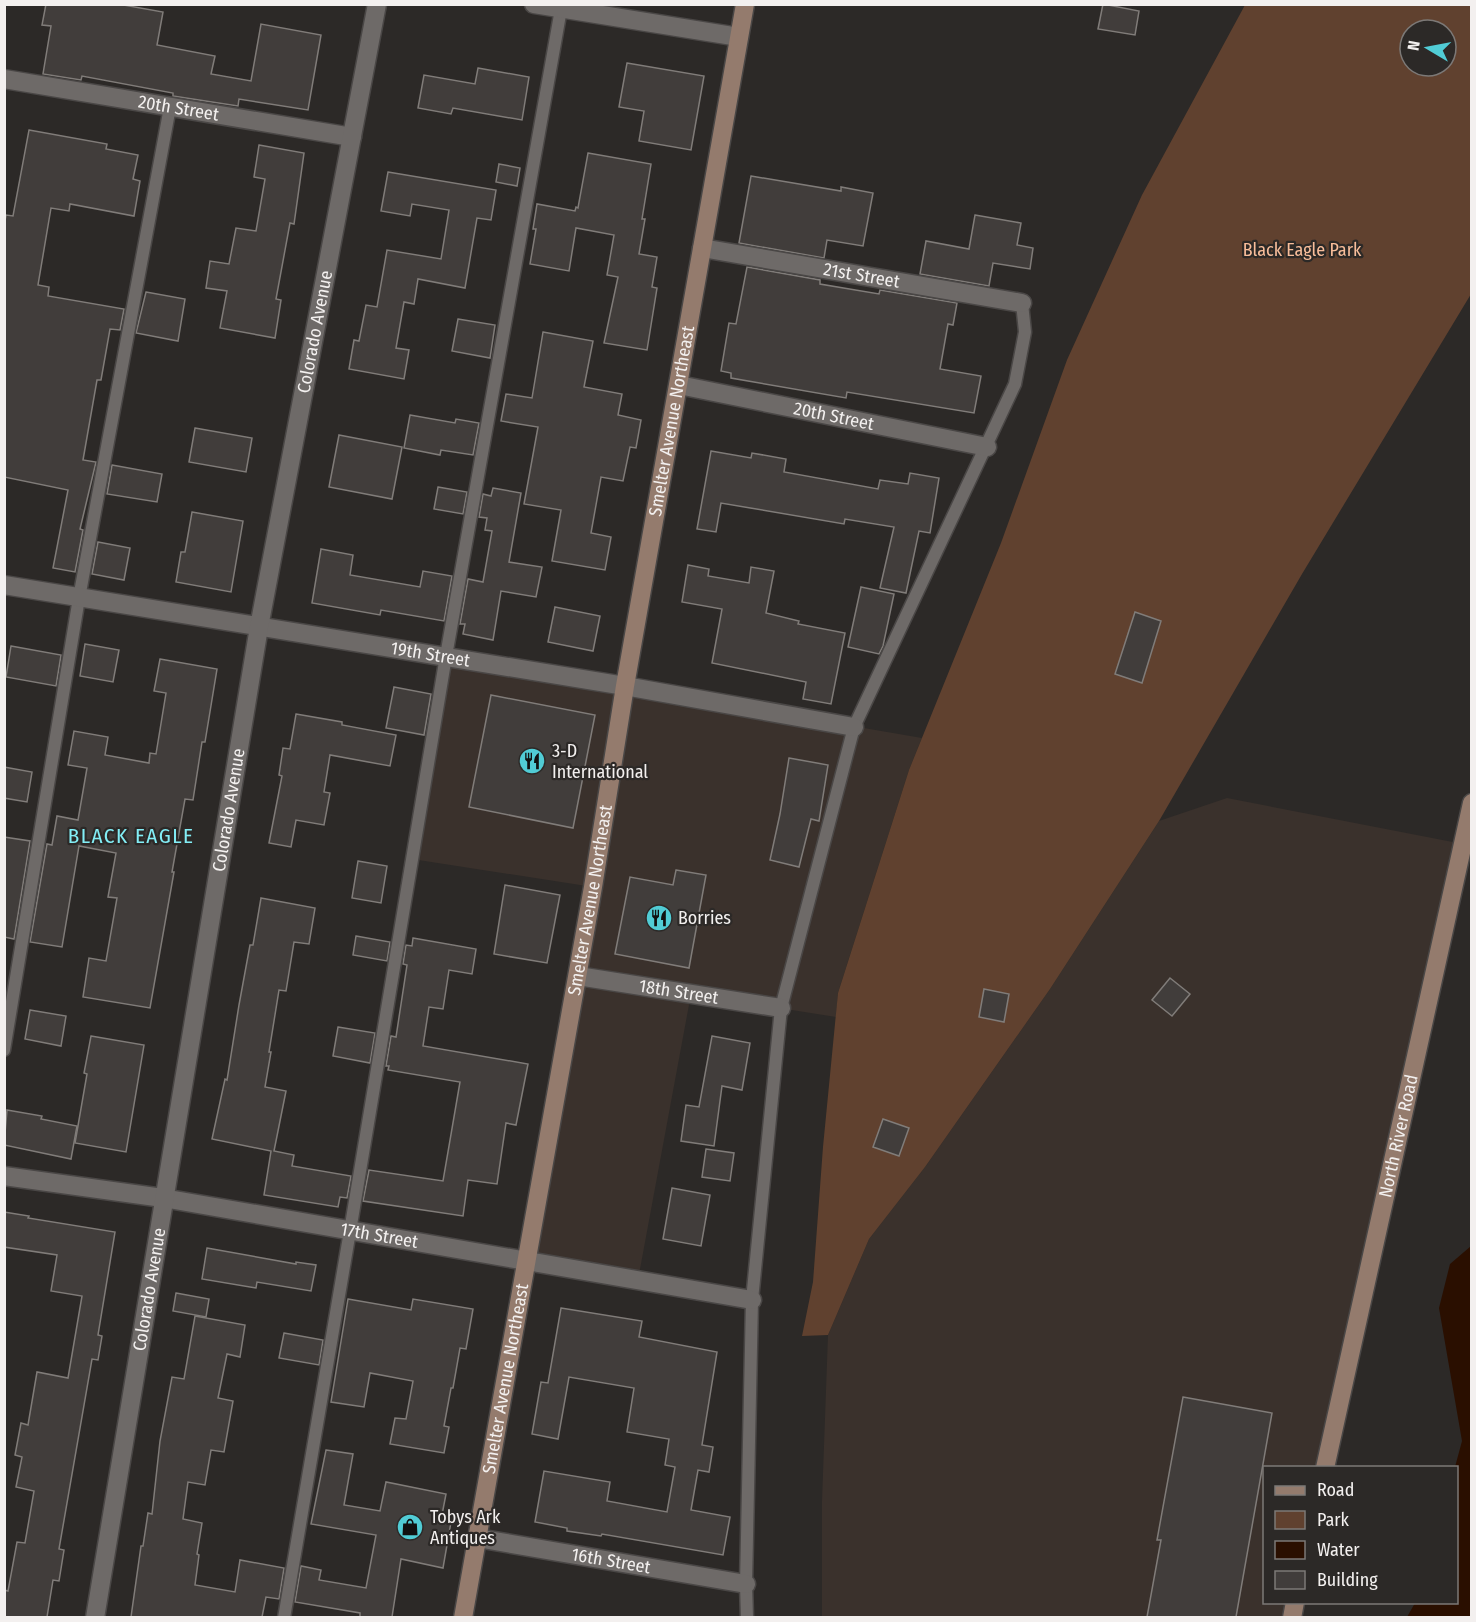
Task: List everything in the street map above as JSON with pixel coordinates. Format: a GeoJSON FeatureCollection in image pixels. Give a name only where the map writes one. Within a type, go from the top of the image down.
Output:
{"type":"FeatureCollection","features":[{"type":"Feature","properties":{"kind":"street","name":"Colorado Avenue"},"geometry":{"type":"LineString","coordinates":[[94,1617],[259,627],[377,4]]}},
{"type":"Feature","properties":{"kind":"street"},"geometry":{"type":"LineString","coordinates":[[534,4],[739,37]]}},
{"type":"Feature","properties":{"kind":"street","name":"Smelter Avenue Northeast"},"geometry":{"type":"LineString","coordinates":[[463,1617],[578,976],[625,686],[745,4]]}},
{"type":"Feature","properties":{"kind":"street","name":"20th Street"},"geometry":{"type":"LineString","coordinates":[[4,79],[352,137]]}},
{"type":"Feature","properties":{"kind":"street","name":"21st Street"},"geometry":{"type":"LineString","coordinates":[[702,248],[1022,303]]}},
{"type":"Feature","properties":{"kind":"street","name":"20th Street"},"geometry":{"type":"LineString","coordinates":[[678,385],[987,447]]}},
{"type":"Feature","properties":{"kind":"street","name":"19th Street"},"geometry":{"type":"LineString","coordinates":[[4,585],[446,656],[854,727]]}},
{"type":"Feature","properties":{"kind":"street","name":"North River Road"},"geometry":{"type":"LineString","coordinates":[[1325,1466],[1472,804]]}},
{"type":"Feature","properties":{"kind":"street","name":"18th Street"},"geometry":{"type":"LineString","coordinates":[[578,976],[781,1008]]}},
{"type":"Feature","properties":{"kind":"street","name":"17th Street"},"geometry":{"type":"LineString","coordinates":[[4,1176],[163,1198],[752,1300]]}},
{"type":"Feature","properties":{"kind":"street","name":"16th Street"},"geometry":{"type":"LineString","coordinates":[[477,1538],[746,1584]]}},
{"type":"Feature","properties":{"kind":"lane"},"geometry":{"type":"LineString","coordinates":[[284,1617],[446,656],[561,9]]}},
{"type":"Feature","properties":{"kind":"lane"},"geometry":{"type":"LineString","coordinates":[[4,1050],[79,598],[170,107]]}},
{"type":"Feature","properties":{"kind":"lane"},"geometry":{"type":"LineString","coordinates":[[747,1617],[752,1300],[781,1008],[854,727],[1015,384],[1025,332],[1022,303]]}},
{"type":"Feature","properties":{"kind":"shaded area"},"geometry":{"type":"Polygon","coordinates":[[[446,656],[922,738],[909,770],[838,993],[836,1017],[691,994],[638,1280],[526,1260],[593,887],[412,859],[446,656]]]}},
{"type":"Feature","properties":{"kind":"shaded area"},"geometry":{"type":"Polygon","coordinates":[[[1227,798],[1463,844],[1325,1466],[1263,1466],[1263,1604],[1295,1604],[1292,1617],[822,1618],[822,1501],[828,1335],[869,1239],[925,1167],[1050,989],[1159,821],[1227,798]]]}},
{"type":"Feature","properties":{"kind":"green space","name":"Black Eagle Park"},"geometry":{"type":"Polygon","coordinates":[[[1245,5],[1471,5],[1471,294],[1302,574],[1159,821],[1050,989],[925,1167],[869,1239],[828,1335],[802,1336],[813,1282],[838,993],[909,770],[1001,543],[1067,360],[1142,195],[1245,5]]]}},
{"type":"Feature","properties":{"kind":"water"},"geometry":{"type":"Polygon","coordinates":[[[1471,1246],[1471,1617],[1407,1617],[1414,1604],[1458,1604],[1458,1466],[1455,1466],[1462,1441],[1439,1308],[1450,1264],[1471,1246]]]}},
{"type":"Feature","properties":{"kind":"building"},"geometry":{"type":"Polygon","coordinates":[[[46,4],[118,4],[163,12],[157,45],[215,56],[211,74],[251,81],[261,24],[321,35],[308,110],[239,99],[238,106],[173,96],[173,93],[82,76],[81,80],[43,74],[51,26],[42,25],[46,4]]]}},
{"type":"Feature","properties":{"kind":"building"},"geometry":{"type":"Polygon","coordinates":[[[1103,4],[1139,11],[1135,35],[1098,29],[1103,4]]]}},
{"type":"Feature","properties":{"kind":"building"},"geometry":{"type":"Polygon","coordinates":[[[627,63],[704,76],[691,150],[639,141],[644,111],[619,107],[627,63]]]}},
{"type":"Feature","properties":{"kind":"building"},"geometry":{"type":"Polygon","coordinates":[[[478,68],[529,77],[522,120],[453,108],[451,114],[418,108],[424,75],[475,84],[478,68]]]}},
{"type":"Feature","properties":{"kind":"building"},"geometry":{"type":"Polygon","coordinates":[[[29,130],[107,144],[106,149],[138,155],[133,179],[140,181],[134,216],[70,204],[69,211],[51,208],[38,285],[49,287],[48,296],[124,309],[120,330],[110,329],[101,380],[97,380],[83,460],[96,462],[80,529],[83,530],[75,572],[53,568],[68,490],[4,477],[4,226],[6,215],[13,216],[29,130]]]}},
{"type":"Feature","properties":{"kind":"building"},"geometry":{"type":"Polygon","coordinates":[[[259,145],[304,153],[294,224],[290,223],[276,299],[281,300],[275,338],[220,328],[227,291],[206,288],[210,261],[229,264],[236,228],[256,231],[265,179],[254,177],[259,145]]]}},
{"type":"Feature","properties":{"kind":"building"},"geometry":{"type":"Polygon","coordinates":[[[588,153],[651,164],[639,254],[657,257],[652,287],[657,288],[647,350],[604,343],[618,277],[607,275],[614,235],[576,228],[569,271],[530,264],[536,229],[533,229],[537,204],[575,211],[576,207],[578,208],[588,153]]]}},
{"type":"Feature","properties":{"kind":"building"},"geometry":{"type":"Polygon","coordinates":[[[499,164],[520,168],[517,186],[496,182],[499,164]]]}},
{"type":"Feature","properties":{"kind":"building"},"geometry":{"type":"Polygon","coordinates":[[[388,172],[496,190],[491,220],[477,218],[465,288],[418,279],[414,304],[404,302],[396,348],[409,350],[404,379],[349,369],[354,340],[359,341],[366,305],[377,307],[387,250],[441,259],[449,210],[412,204],[410,216],[381,211],[388,172]]]}},
{"type":"Feature","properties":{"kind":"building"},"geometry":{"type":"Polygon","coordinates":[[[751,176],[841,191],[841,187],[873,193],[863,246],[827,240],[824,258],[739,243],[751,176]]]}},
{"type":"Feature","properties":{"kind":"building"},"geometry":{"type":"Polygon","coordinates":[[[975,215],[1021,223],[1017,245],[1033,248],[1030,269],[993,263],[989,286],[920,274],[926,241],[969,249],[975,215]]]}},
{"type":"Feature","properties":{"kind":"building"},"geometry":{"type":"Polygon","coordinates":[[[747,267],[820,280],[820,284],[879,294],[880,290],[957,303],[953,325],[948,324],[940,369],[981,376],[974,413],[847,392],[846,398],[731,378],[731,373],[721,371],[729,323],[736,324],[747,267]]]}},
{"type":"Feature","properties":{"kind":"building"},"geometry":{"type":"Polygon","coordinates":[[[146,292],[185,299],[178,341],[136,333],[146,292]]]}},
{"type":"Feature","properties":{"kind":"building"},"geometry":{"type":"Polygon","coordinates":[[[458,319],[495,325],[490,358],[452,351],[458,319]]]}},
{"type":"Feature","properties":{"kind":"building"},"geometry":{"type":"Polygon","coordinates":[[[543,332],[593,341],[584,387],[622,394],[618,415],[641,420],[636,448],[630,447],[623,481],[601,477],[591,533],[611,537],[605,570],[552,561],[561,510],[524,504],[538,427],[501,421],[506,394],[532,398],[543,332]]]}},
{"type":"Feature","properties":{"kind":"building"},"geometry":{"type":"Polygon","coordinates":[[[410,415],[455,423],[456,419],[479,423],[473,455],[441,450],[440,455],[404,448],[410,415]]]}},
{"type":"Feature","properties":{"kind":"building"},"geometry":{"type":"Polygon","coordinates":[[[195,428],[252,438],[246,472],[189,462],[195,428]]]}},
{"type":"Feature","properties":{"kind":"building"},"geometry":{"type":"Polygon","coordinates":[[[339,435],[402,447],[392,499],[329,487],[339,435]]]}},
{"type":"Feature","properties":{"kind":"building"},"geometry":{"type":"Polygon","coordinates":[[[711,451],[751,458],[752,453],[786,459],[784,472],[878,489],[880,480],[908,484],[910,473],[939,478],[930,533],[919,531],[906,593],[880,588],[894,527],[845,519],[844,524],[721,503],[716,532],[697,529],[711,451]]]}},
{"type":"Feature","properties":{"kind":"building"},"geometry":{"type":"Polygon","coordinates":[[[112,465],[162,474],[157,502],[107,494],[112,465]]]}},
{"type":"Feature","properties":{"kind":"building"},"geometry":{"type":"Polygon","coordinates":[[[438,487],[467,492],[463,514],[434,509],[438,487]]]}},
{"type":"Feature","properties":{"kind":"building"},"geometry":{"type":"Polygon","coordinates":[[[493,488],[521,493],[509,562],[542,567],[536,597],[501,591],[493,640],[463,634],[465,624],[460,624],[468,579],[483,582],[492,531],[485,530],[487,518],[479,517],[483,494],[491,496],[493,488]]]}},
{"type":"Feature","properties":{"kind":"building"},"geometry":{"type":"Polygon","coordinates":[[[192,512],[243,521],[231,592],[176,582],[181,552],[185,552],[192,512]]]}},
{"type":"Feature","properties":{"kind":"building"},"geometry":{"type":"Polygon","coordinates":[[[98,542],[130,548],[124,580],[92,574],[98,542]]]}},
{"type":"Feature","properties":{"kind":"building"},"geometry":{"type":"Polygon","coordinates":[[[321,549],[353,555],[350,575],[420,587],[423,571],[452,576],[444,621],[381,610],[380,615],[312,603],[321,549]]]}},
{"type":"Feature","properties":{"kind":"building"},"geometry":{"type":"Polygon","coordinates":[[[688,565],[709,569],[708,576],[749,583],[751,567],[774,571],[766,613],[799,621],[798,624],[845,633],[831,704],[803,699],[806,682],[712,663],[722,609],[682,602],[688,565]]]}},
{"type":"Feature","properties":{"kind":"building"},"geometry":{"type":"Polygon","coordinates":[[[861,587],[894,594],[883,646],[879,654],[848,647],[861,587]]]}},
{"type":"Feature","properties":{"kind":"building"},"geometry":{"type":"Polygon","coordinates":[[[555,607],[600,616],[593,651],[548,642],[555,607]]]}},
{"type":"Feature","properties":{"kind":"building"},"geometry":{"type":"Polygon","coordinates":[[[1135,612],[1161,621],[1142,683],[1115,674],[1135,612]]]}},
{"type":"Feature","properties":{"kind":"building"},"geometry":{"type":"Polygon","coordinates":[[[85,644],[119,650],[113,682],[80,676],[85,644]]]}},
{"type":"Feature","properties":{"kind":"building"},"geometry":{"type":"Polygon","coordinates":[[[11,646],[61,655],[56,686],[6,677],[11,646]]]}},
{"type":"Feature","properties":{"kind":"building"},"geometry":{"type":"Polygon","coordinates":[[[160,659],[217,669],[193,800],[185,799],[150,1008],[83,997],[89,958],[106,961],[117,898],[108,897],[116,853],[79,846],[62,947],[30,942],[47,844],[52,845],[57,816],[78,820],[87,768],[68,765],[74,731],[108,737],[105,755],[149,763],[150,753],[156,754],[166,693],[154,691],[160,659]]]}},
{"type":"Feature","properties":{"kind":"building"},"geometry":{"type":"Polygon","coordinates":[[[394,687],[431,694],[424,735],[386,728],[394,687]]]}},
{"type":"Feature","properties":{"kind":"building","name":"3-D International"},"geometry":{"type":"Polygon","coordinates":[[[491,695],[595,715],[573,828],[469,807],[491,695]]]}},
{"type":"Feature","properties":{"kind":"building"},"geometry":{"type":"Polygon","coordinates":[[[296,714],[396,735],[390,766],[330,755],[324,792],[330,793],[324,825],[296,820],[291,847],[269,843],[282,776],[279,775],[283,748],[290,749],[296,714]]]}},
{"type":"Feature","properties":{"kind":"building"},"geometry":{"type":"Polygon","coordinates":[[[789,758],[828,765],[819,821],[811,819],[799,867],[770,860],[789,758]]]}},
{"type":"Feature","properties":{"kind":"building"},"geometry":{"type":"Polygon","coordinates":[[[4,767],[32,772],[27,802],[4,798],[4,767]]]}},
{"type":"Feature","properties":{"kind":"building"},"geometry":{"type":"Polygon","coordinates":[[[4,837],[30,841],[14,939],[4,937],[4,837]]]}},
{"type":"Feature","properties":{"kind":"building"},"geometry":{"type":"Polygon","coordinates":[[[358,861],[387,866],[381,903],[352,898],[358,861]]]}},
{"type":"Feature","properties":{"kind":"building"},"geometry":{"type":"Polygon","coordinates":[[[676,870],[706,875],[689,968],[615,954],[630,877],[673,885],[676,870]]]}},
{"type":"Feature","properties":{"kind":"building"},"geometry":{"type":"Polygon","coordinates":[[[505,885],[560,895],[547,963],[494,954],[505,885]]]}},
{"type":"Feature","properties":{"kind":"building"},"geometry":{"type":"Polygon","coordinates":[[[261,898],[315,908],[309,944],[294,942],[286,991],[279,990],[265,1087],[286,1091],[274,1151],[294,1155],[292,1166],[351,1176],[347,1198],[340,1197],[338,1207],[264,1195],[271,1151],[212,1139],[225,1079],[227,1080],[250,945],[253,945],[261,898]]]}},
{"type":"Feature","properties":{"kind":"building"},"geometry":{"type":"Polygon","coordinates":[[[356,936],[390,942],[387,961],[353,955],[356,936]]]}},
{"type":"Feature","properties":{"kind":"building"},"geometry":{"type":"Polygon","coordinates":[[[413,938],[476,949],[472,974],[449,970],[443,1009],[429,1007],[423,1046],[528,1064],[516,1125],[506,1123],[497,1184],[468,1180],[463,1216],[363,1201],[369,1170],[443,1181],[460,1082],[388,1070],[389,1066],[386,1066],[391,1036],[396,1037],[407,965],[403,964],[406,945],[412,946],[413,938]]]}},
{"type":"Feature","properties":{"kind":"building"},"geometry":{"type":"Polygon","coordinates":[[[1170,978],[1190,994],[1172,1016],[1152,1000],[1170,978]]]}},
{"type":"Feature","properties":{"kind":"building"},"geometry":{"type":"Polygon","coordinates":[[[984,989],[1009,994],[1004,1022],[979,1017],[984,989]]]}},
{"type":"Feature","properties":{"kind":"building"},"geometry":{"type":"Polygon","coordinates":[[[30,1010],[66,1016],[61,1046],[25,1039],[30,1010]]]}},
{"type":"Feature","properties":{"kind":"building"},"geometry":{"type":"Polygon","coordinates":[[[338,1027],[375,1033],[370,1063],[333,1056],[338,1027]]]}},
{"type":"Feature","properties":{"kind":"building"},"geometry":{"type":"Polygon","coordinates":[[[91,1036],[144,1045],[126,1152],[75,1143],[91,1036]]]}},
{"type":"Feature","properties":{"kind":"building"},"geometry":{"type":"Polygon","coordinates":[[[712,1036],[750,1043],[742,1090],[722,1086],[714,1146],[681,1141],[686,1105],[699,1107],[712,1036]]]}},
{"type":"Feature","properties":{"kind":"building"},"geometry":{"type":"Polygon","coordinates":[[[7,1110],[42,1116],[41,1119],[77,1126],[71,1159],[4,1145],[7,1110]]]}},
{"type":"Feature","properties":{"kind":"building"},"geometry":{"type":"Polygon","coordinates":[[[883,1119],[909,1128],[899,1156],[873,1147],[883,1119]]]}},
{"type":"Feature","properties":{"kind":"building"},"geometry":{"type":"Polygon","coordinates":[[[706,1149],[734,1153],[730,1181],[702,1177],[706,1149]]]}},
{"type":"Feature","properties":{"kind":"building"},"geometry":{"type":"Polygon","coordinates":[[[672,1188],[710,1195],[701,1246],[663,1239],[672,1188]]]}},
{"type":"Feature","properties":{"kind":"building"},"geometry":{"type":"Polygon","coordinates":[[[4,1212],[115,1232],[98,1335],[102,1336],[98,1360],[92,1359],[59,1549],[64,1550],[59,1581],[53,1580],[47,1617],[4,1617],[4,1590],[8,1591],[17,1542],[25,1543],[34,1491],[16,1487],[22,1457],[15,1455],[21,1423],[28,1425],[37,1372],[68,1378],[82,1296],[51,1291],[57,1255],[4,1247],[4,1212]]]}},
{"type":"Feature","properties":{"kind":"building"},"geometry":{"type":"Polygon","coordinates":[[[207,1248],[296,1264],[296,1262],[316,1265],[311,1291],[257,1282],[256,1288],[202,1279],[207,1248]]]}},
{"type":"Feature","properties":{"kind":"building"},"geometry":{"type":"Polygon","coordinates":[[[176,1293],[209,1299],[206,1317],[173,1311],[176,1293]]]}},
{"type":"Feature","properties":{"kind":"building"},"geometry":{"type":"Polygon","coordinates":[[[348,1299],[411,1310],[413,1299],[473,1309],[466,1349],[460,1348],[453,1388],[451,1388],[444,1426],[449,1427],[444,1453],[390,1444],[395,1418],[406,1419],[413,1381],[370,1373],[364,1407],[331,1402],[348,1299]]]}},
{"type":"Feature","properties":{"kind":"building"},"geometry":{"type":"Polygon","coordinates":[[[561,1308],[642,1321],[639,1337],[717,1352],[702,1445],[713,1447],[709,1472],[698,1470],[691,1510],[730,1517],[723,1555],[602,1534],[601,1536],[567,1531],[567,1528],[535,1522],[544,1471],[610,1482],[607,1501],[667,1512],[675,1467],[665,1465],[669,1439],[627,1432],[634,1388],[569,1377],[558,1439],[532,1434],[541,1382],[548,1383],[561,1308]]]}},
{"type":"Feature","properties":{"kind":"building"},"geometry":{"type":"Polygon","coordinates":[[[195,1316],[245,1325],[240,1357],[227,1354],[218,1398],[233,1401],[224,1452],[211,1450],[205,1485],[188,1482],[183,1519],[202,1523],[195,1585],[235,1592],[240,1560],[284,1568],[279,1599],[266,1597],[262,1617],[131,1617],[141,1546],[143,1546],[148,1513],[152,1514],[160,1441],[172,1377],[184,1379],[195,1316]]]}},
{"type":"Feature","properties":{"kind":"building"},"geometry":{"type":"Polygon","coordinates":[[[284,1333],[323,1340],[319,1365],[279,1358],[284,1333]]]}},
{"type":"Feature","properties":{"kind":"building"},"geometry":{"type":"Polygon","coordinates":[[[1183,1397],[1272,1413],[1236,1617],[1147,1617],[1161,1540],[1157,1540],[1183,1397]]]}},
{"type":"Feature","properties":{"kind":"building"},"geometry":{"type":"Polygon","coordinates":[[[326,1450],[353,1454],[344,1505],[380,1511],[386,1482],[446,1494],[441,1520],[451,1522],[443,1568],[401,1559],[392,1617],[360,1617],[360,1613],[295,1602],[301,1566],[321,1570],[319,1580],[366,1588],[376,1535],[311,1524],[326,1450]]]}},
{"type":"Feature","properties":{"kind":"place","name":"3-D International"},"geometry":{"type":"Point","coordinates":[532,761]}},
{"type":"Feature","properties":{"kind":"place","name":"Borries"},"geometry":{"type":"Point","coordinates":[659,918]}},
{"type":"Feature","properties":{"kind":"place","name":"Tobys Ark Antiques"},"geometry":{"type":"Point","coordinates":[410,1527]}},
{"type":"Feature","properties":{"kind":"district","name":"BLACK EAGLE"},"geometry":{"type":"Point","coordinates":[131,836]}}]}
